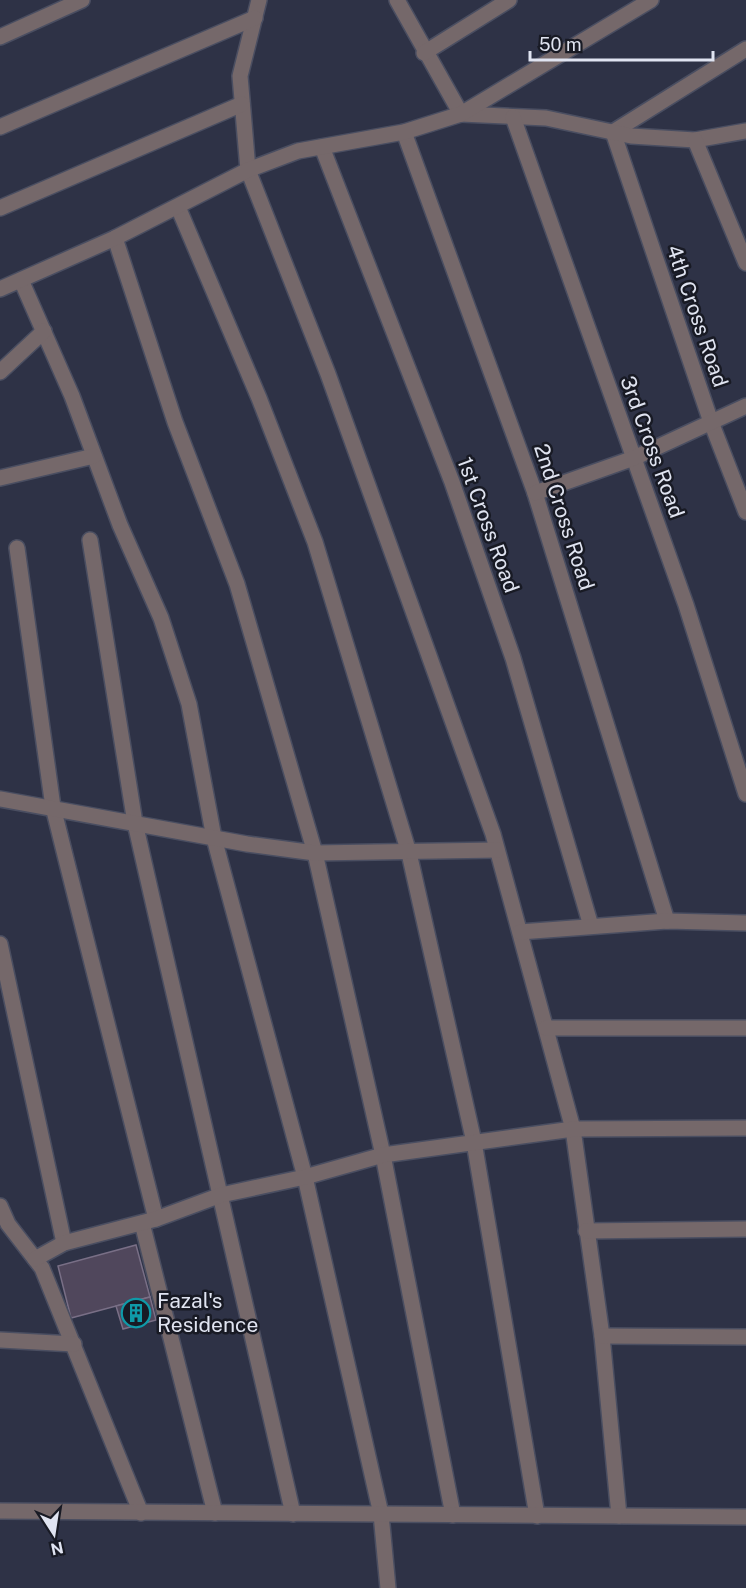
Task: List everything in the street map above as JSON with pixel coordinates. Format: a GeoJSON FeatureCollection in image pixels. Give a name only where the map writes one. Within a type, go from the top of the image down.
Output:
{"type":"FeatureCollection","features":[{"type":"Feature","properties":{"kind":"street"},"geometry":{"type":"LineString","coordinates":[[0,37],[82,0]]}},
{"type":"Feature","properties":{"kind":"street"},"geometry":{"type":"LineString","coordinates":[[260,0],[240,76],[248,170],[328,374],[429,651],[497,850],[520,932],[573,1129],[602,1336],[619,1516]]}},
{"type":"Feature","properties":{"kind":"street"},"geometry":{"type":"LineString","coordinates":[[424,53],[509,0]]}},
{"type":"Feature","properties":{"kind":"street"},"geometry":{"type":"LineString","coordinates":[[0,289],[115,238],[248,170],[298,151],[404,132],[461,114],[651,0]]}},
{"type":"Feature","properties":{"kind":"street"},"geometry":{"type":"LineString","coordinates":[[399,1],[424,53],[461,114]]}},
{"type":"Feature","properties":{"kind":"street"},"geometry":{"type":"LineString","coordinates":[[0,128],[255,18]]}},
{"type":"Feature","properties":{"kind":"street"},"geometry":{"type":"LineString","coordinates":[[613,132],[746,49]]}},
{"type":"Feature","properties":{"kind":"street"},"geometry":{"type":"LineString","coordinates":[[0,208],[242,104]]}},
{"type":"Feature","properties":{"kind":"street"},"geometry":{"type":"LineString","coordinates":[[461,114],[546,118],[632,136],[695,140],[746,131]]}},
{"type":"Feature","properties":{"kind":"street","name":"3rd Cross Road"},"geometry":{"type":"LineString","coordinates":[[513,117],[686,605],[746,794]]}},
{"type":"Feature","properties":{"kind":"street","name":"2nd Cross Road"},"geometry":{"type":"LineString","coordinates":[[404,132],[535,493],[667,921]]}},
{"type":"Feature","properties":{"kind":"street","name":"4th Cross Road"},"geometry":{"type":"LineString","coordinates":[[613,132],[711,422],[746,512]]}},
{"type":"Feature","properties":{"kind":"street"},"geometry":{"type":"LineString","coordinates":[[695,140],[746,263]]}},
{"type":"Feature","properties":{"kind":"street","name":"1st Cross Road"},"geometry":{"type":"LineString","coordinates":[[322,147],[460,504],[513,658],[591,926]]}},
{"type":"Feature","properties":{"kind":"street"},"geometry":{"type":"LineString","coordinates":[[178,207],[259,398],[315,542],[409,853],[474,1142],[537,1516]]}},
{"type":"Feature","properties":{"kind":"street"},"geometry":{"type":"LineString","coordinates":[[115,238],[175,422],[237,584],[315,853],[383,1155],[453,1515]]}},
{"type":"Feature","properties":{"kind":"street"},"geometry":{"type":"LineString","coordinates":[[21,280],[44,331],[120,525],[161,618],[189,704],[214,838],[305,1177],[381,1515],[388,1588]]}},
{"type":"Feature","properties":{"kind":"street"},"geometry":{"type":"LineString","coordinates":[[0,372],[44,331]]}},
{"type":"Feature","properties":{"kind":"street"},"geometry":{"type":"LineString","coordinates":[[535,493],[634,458],[746,406]]}},
{"type":"Feature","properties":{"kind":"street"},"geometry":{"type":"LineString","coordinates":[[0,478],[94,456]]}},
{"type":"Feature","properties":{"kind":"street"},"geometry":{"type":"LineString","coordinates":[[90,540],[135,823],[293,1514]]}},
{"type":"Feature","properties":{"kind":"street"},"geometry":{"type":"LineString","coordinates":[[17,548],[53,807],[215,1513]]}},
{"type":"Feature","properties":{"kind":"street"},"geometry":{"type":"LineString","coordinates":[[0,799],[214,838],[315,853],[497,850]]}},
{"type":"Feature","properties":{"kind":"street"},"geometry":{"type":"LineString","coordinates":[[520,932],[667,921],[746,922]]}},
{"type":"Feature","properties":{"kind":"street"},"geometry":{"type":"LineString","coordinates":[[0,944],[64,1243]]}},
{"type":"Feature","properties":{"kind":"street"},"geometry":{"type":"LineString","coordinates":[[546,1028],[746,1028]]}},
{"type":"Feature","properties":{"kind":"street"},"geometry":{"type":"LineString","coordinates":[[35,1259],[64,1243],[149,1221],[221,1195],[305,1177],[383,1155],[573,1129],[746,1128]]}},
{"type":"Feature","properties":{"kind":"street"},"geometry":{"type":"LineString","coordinates":[[0,1206],[4,1224],[42,1268],[141,1513]]}},
{"type":"Feature","properties":{"kind":"street"},"geometry":{"type":"LineString","coordinates":[[586,1231],[746,1229]]}},
{"type":"Feature","properties":{"kind":"street"},"geometry":{"type":"LineString","coordinates":[[602,1336],[746,1337]]}},
{"type":"Feature","properties":{"kind":"street"},"geometry":{"type":"LineString","coordinates":[[0,1340],[74,1344]]}},
{"type":"Feature","properties":{"kind":"street"},"geometry":{"type":"LineString","coordinates":[[0,1511],[746,1517]]}},
{"type":"Feature","properties":{"kind":"building"},"geometry":{"type":"Polygon","coordinates":[[[136,1245],[150,1297],[71,1318],[58,1266],[136,1245]]]}},
{"type":"Feature","properties":{"kind":"building","name":"Fazal's Residence"},"geometry":{"type":"Polygon","coordinates":[[[150,1297],[156,1320],[123,1329],[116,1306],[150,1297]]]}},
{"type":"Feature","properties":{"kind":"place","name":"Fazal's Residence"},"geometry":{"type":"Point","coordinates":[136,1313]}}]}
